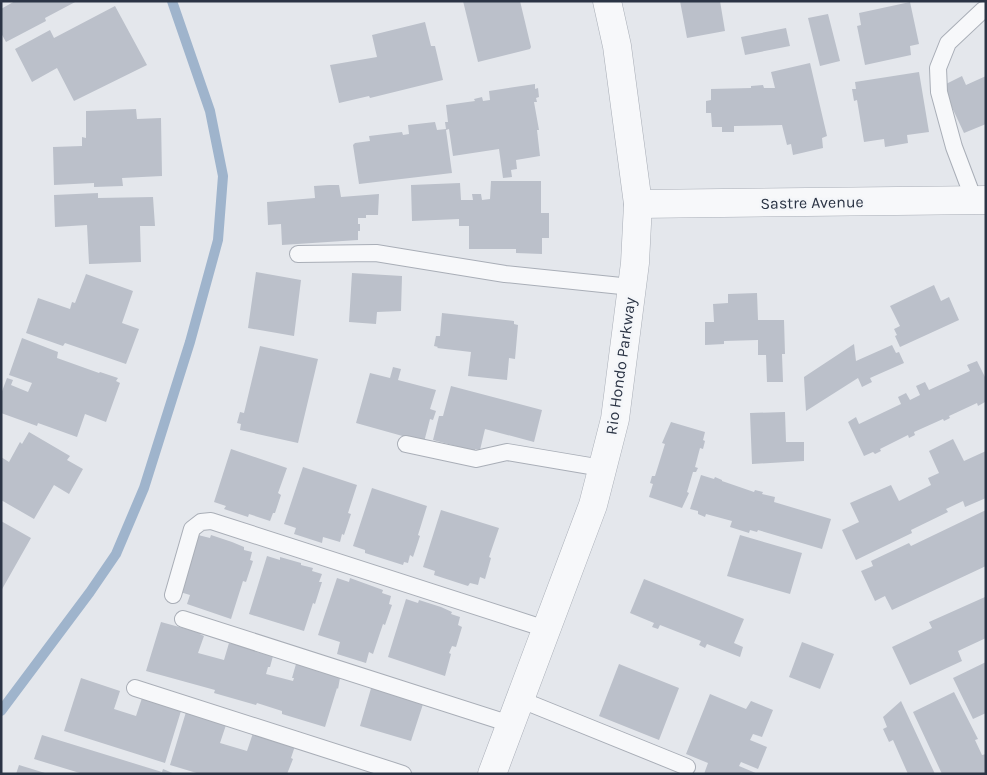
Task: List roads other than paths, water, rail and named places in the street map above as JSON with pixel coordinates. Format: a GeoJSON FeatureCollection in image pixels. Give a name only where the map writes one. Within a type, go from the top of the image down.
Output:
{"type":"FeatureCollection","features":[{"type":"Feature","properties":{"kind":"street","name":"Rio Hondo Parkway"},"geometry":{"type":"LineString","coordinates":[[492,774],[593,505],[615,419],[635,263],[638,204],[617,46],[607,1]]}},
{"type":"Feature","properties":{"kind":"street","name":"Sastre Avenue"},"geometry":{"type":"LineString","coordinates":[[638,204],[980,200]]}},
{"type":"Feature","properties":{"kind":"lane"},"geometry":{"type":"LineString","coordinates":[[980,200],[954,147],[939,92],[938,68],[948,43],[983,10]]}},
{"type":"Feature","properties":{"kind":"lane"},"geometry":{"type":"LineString","coordinates":[[298,254],[376,253],[504,274],[632,287]]}},
{"type":"Feature","properties":{"kind":"lane"},"geometry":{"type":"LineString","coordinates":[[406,444],[476,459],[507,452],[602,468]]}},
{"type":"Feature","properties":{"kind":"lane"},"geometry":{"type":"LineString","coordinates":[[173,594],[192,530],[201,522],[211,521],[546,629]]}},
{"type":"Feature","properties":{"kind":"lane"},"geometry":{"type":"LineString","coordinates":[[183,619],[515,712],[686,767]]}},
{"type":"Feature","properties":{"kind":"lane"},"geometry":{"type":"LineString","coordinates":[[135,688],[403,774]]}},
{"type":"Feature","properties":{"kind":"waterway"},"geometry":{"type":"LineString","coordinates":[[1,711],[116,554],[144,488],[190,342],[218,240],[223,176],[210,111],[172,1]]}}]}
